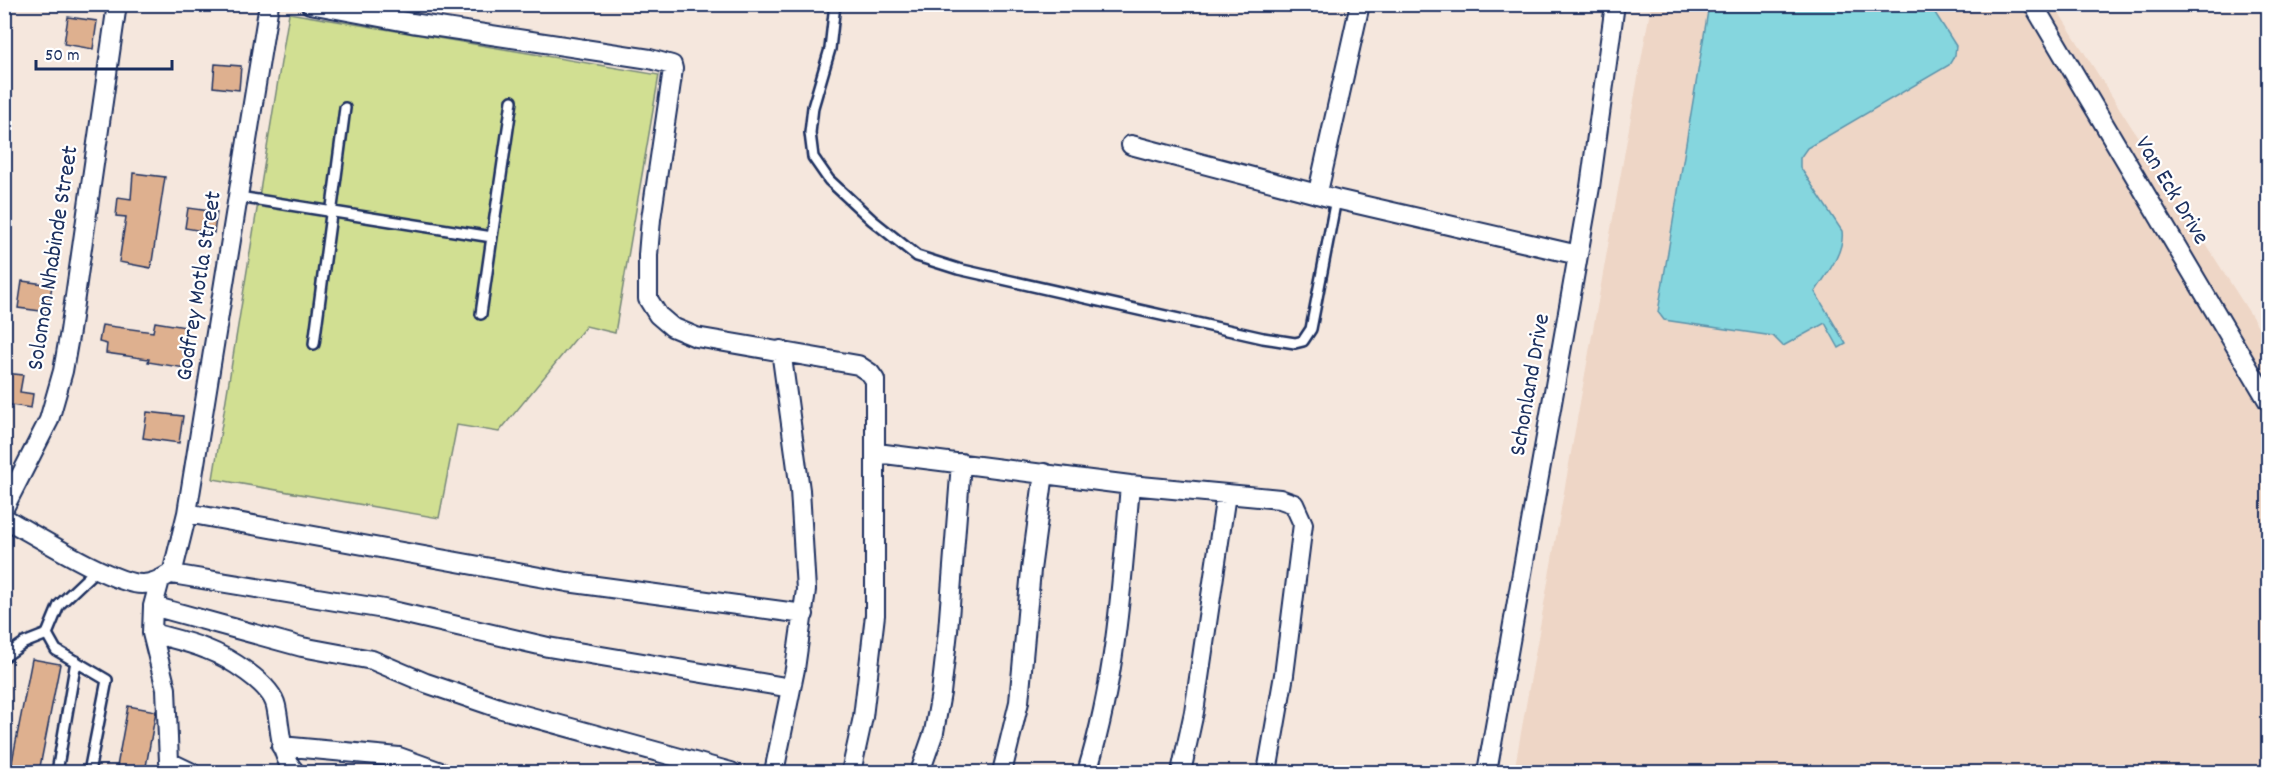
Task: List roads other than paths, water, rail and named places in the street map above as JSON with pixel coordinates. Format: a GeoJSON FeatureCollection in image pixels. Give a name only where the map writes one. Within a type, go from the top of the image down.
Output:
{"type":"FeatureCollection","features":[{"type":"Feature","properties":{"kind":"street","name":"Solomon Nhabinde Street"},"geometry":{"type":"LineString","coordinates":[[4,508],[49,420],[63,371],[117,4]]}},
{"type":"Feature","properties":{"kind":"street","name":"Godfrey Motla Street"},"geometry":{"type":"LineString","coordinates":[[168,767],[166,689],[152,633],[153,606],[166,577],[187,513],[269,4]]}},
{"type":"Feature","properties":{"kind":"street"},"geometry":{"type":"LineString","coordinates":[[310,4],[412,23],[650,59],[672,65],[648,255],[648,299],[658,315],[672,327],[696,337],[858,365],[870,373],[875,380],[877,389],[875,615],[864,717],[851,772]]}},
{"type":"Feature","properties":{"kind":"street"},"geometry":{"type":"LineString","coordinates":[[1318,192],[1360,4]]}},
{"type":"Feature","properties":{"kind":"street","name":"Schonland Drive"},"geometry":{"type":"LineString","coordinates":[[1487,772],[1590,187],[1615,4]]}},
{"type":"Feature","properties":{"kind":"street","name":"Van Eck Drive"},"geometry":{"type":"LineString","coordinates":[[2033,4],[2268,401]]}},
{"type":"Feature","properties":{"kind":"street"},"geometry":{"type":"LineString","coordinates":[[1131,145],[1318,192],[1336,199],[1578,255]]}},
{"type":"Feature","properties":{"kind":"street"},"geometry":{"type":"LineString","coordinates":[[774,772],[791,688],[806,590],[804,524],[781,350]]}},
{"type":"Feature","properties":{"kind":"street"},"geometry":{"type":"LineString","coordinates":[[877,453],[1130,485],[1280,499],[1294,504],[1303,524],[1284,675],[1267,772]]}},
{"type":"Feature","properties":{"kind":"street"},"geometry":{"type":"LineString","coordinates":[[920,772],[933,732],[941,693],[961,463]]}},
{"type":"Feature","properties":{"kind":"street"},"geometry":{"type":"LineString","coordinates":[[1002,772],[1018,702],[1031,570],[1044,473]]}},
{"type":"Feature","properties":{"kind":"street"},"geometry":{"type":"LineString","coordinates":[[1087,772],[1109,688],[1118,629],[1130,485]]}},
{"type":"Feature","properties":{"kind":"street"},"geometry":{"type":"LineString","coordinates":[[1181,772],[1194,712],[1226,494]]}},
{"type":"Feature","properties":{"kind":"street"},"geometry":{"type":"LineString","coordinates":[[187,513],[567,582],[804,614]]}},
{"type":"Feature","properties":{"kind":"street"},"geometry":{"type":"LineString","coordinates":[[4,518],[98,568],[133,583],[148,584],[166,577],[384,609],[548,646],[791,688]]}},
{"type":"Feature","properties":{"kind":"street"},"geometry":{"type":"LineString","coordinates":[[153,606],[302,647],[372,660],[426,683],[502,709],[731,772]]}},
{"type":"Feature","properties":{"kind":"street"},"geometry":{"type":"LineString","coordinates":[[152,633],[206,648],[233,663],[268,690],[276,704],[281,746],[295,772]]}},
{"type":"Feature","properties":{"kind":"street"},"geometry":{"type":"LineString","coordinates":[[281,746],[399,758],[441,772]]}},
{"type":"Feature","properties":{"kind":"street"},"geometry":{"type":"LineString","coordinates":[[168,767],[190,772]]}},
{"type":"Feature","properties":{"kind":"lane"},"geometry":{"type":"LineString","coordinates":[[835,4],[830,49],[813,107],[810,133],[813,157],[829,180],[872,220],[917,256],[958,269],[1263,338],[1295,343],[1303,341],[1311,328],[1336,199]]}},
{"type":"Feature","properties":{"kind":"lane"},"geometry":{"type":"LineString","coordinates":[[481,314],[512,101]]}},
{"type":"Feature","properties":{"kind":"lane"},"geometry":{"type":"LineString","coordinates":[[314,344],[345,108]]}},
{"type":"Feature","properties":{"kind":"lane"},"geometry":{"type":"LineString","coordinates":[[239,197],[492,237]]}},
{"type":"Feature","properties":{"kind":"lane"},"geometry":{"type":"LineString","coordinates":[[4,657],[24,643],[47,634],[58,605],[98,568]]}},
{"type":"Feature","properties":{"kind":"lane"},"geometry":{"type":"LineString","coordinates":[[47,634],[56,650],[107,680],[89,772]]}},
{"type":"Feature","properties":{"kind":"lane"},"geometry":{"type":"LineString","coordinates":[[57,772],[76,661]]}},
{"type":"Feature","properties":{"kind":"water"},"geometry":{"type":"Polygon","coordinates":[[[1709,5],[1930,5],[1956,46],[1955,55],[1949,65],[1807,148],[1800,158],[1800,167],[1842,231],[1838,255],[1815,292],[1846,344],[1839,348],[1825,323],[1783,346],[1773,336],[1664,320],[1658,312],[1709,5]]]}}]}
